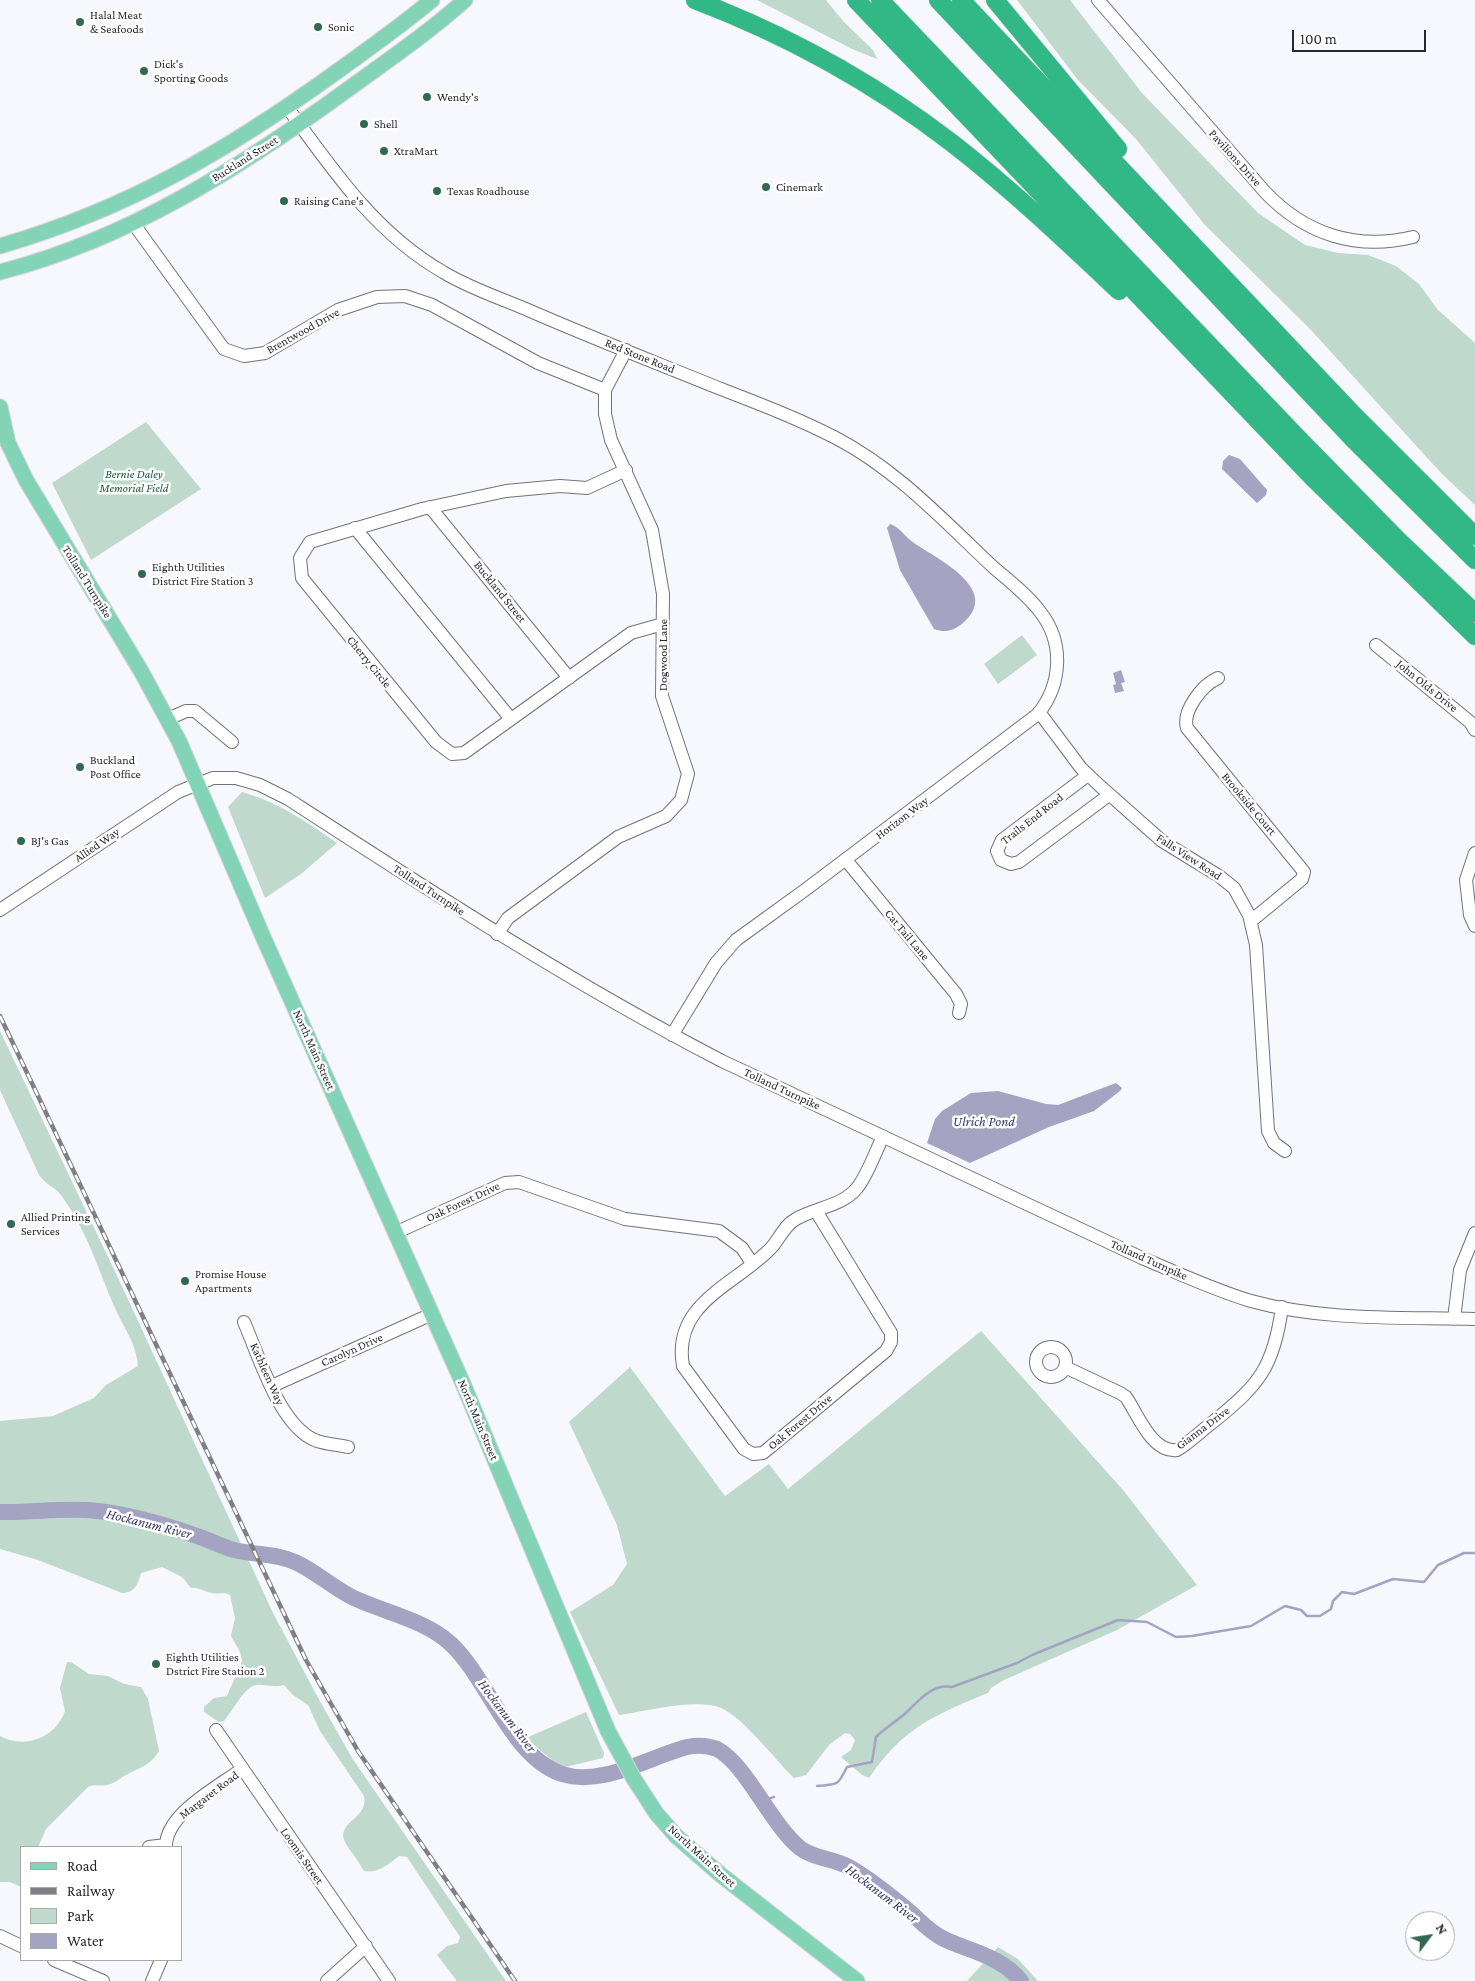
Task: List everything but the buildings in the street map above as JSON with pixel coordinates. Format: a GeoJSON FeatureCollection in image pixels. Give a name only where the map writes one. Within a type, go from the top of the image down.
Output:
{"type":"FeatureCollection","features":[{"type":"Feature","properties":{"kind":"highway"},"geometry":{"type":"LineString","coordinates":[[695,0],[763,29],[824,60],[868,85],[930,127],[993,177],[1121,293],[1196,356]]}},
{"type":"Feature","properties":{"kind":"highway"},"geometry":{"type":"LineString","coordinates":[[856,0],[1339,504],[1475,636]]}},
{"type":"Feature","properties":{"kind":"highway"},"geometry":{"type":"LineString","coordinates":[[880,0],[1316,457],[1475,613]]}},
{"type":"Feature","properties":{"kind":"highway"},"geometry":{"type":"LineString","coordinates":[[938,0],[1309,393],[1475,560]]}},
{"type":"Feature","properties":{"kind":"highway"},"geometry":{"type":"LineString","coordinates":[[961,0],[1357,419],[1475,536]]}},
{"type":"Feature","properties":{"kind":"highway"},"geometry":{"type":"LineString","coordinates":[[995,0],[1080,106],[1158,194],[1186,239]]}},
{"type":"Feature","properties":{"kind":"main road","name":"Buckland Street"},"geometry":{"type":"LineString","coordinates":[[0,246],[82,218],[154,187],[214,155],[287,107],[432,0]]}},
{"type":"Feature","properties":{"kind":"main road","name":"Buckland Street"},"geometry":{"type":"LineString","coordinates":[[0,272],[80,247],[133,223],[224,173],[300,124],[421,36],[465,0]]}},
{"type":"Feature","properties":{"kind":"main road","name":"Tolland Turnpike"},"geometry":{"type":"LineString","coordinates":[[0,406],[4,439],[41,507],[142,671],[168,719],[198,785]]}},
{"type":"Feature","properties":{"kind":"main road","name":"North Main Street"},"geometry":{"type":"LineString","coordinates":[[198,785],[432,1314],[620,1756],[656,1813],[697,1855],[857,1981]]}},
{"type":"Feature","properties":{"kind":"street","name":"Pavilions Drive"},"geometry":{"type":"LineString","coordinates":[[1098,0],[1265,192],[1288,214],[1313,229],[1352,241],[1378,243],[1413,238]]}},
{"type":"Feature","properties":{"kind":"street","name":"Red Stone Road"},"geometry":{"type":"LineString","coordinates":[[287,107],[354,197],[408,248],[426,262],[445,274],[498,298],[780,412],[836,438],[876,463],[903,483],[1013,585]]}},
{"type":"Feature","properties":{"kind":"street","name":"Brentwood Drive"},"geometry":{"type":"LineString","coordinates":[[133,223],[224,349],[244,356],[265,353],[338,310],[376,296],[405,296],[432,305],[538,364],[605,390]]}},
{"type":"Feature","properties":{"kind":"street","name":"Dogwood Lane"},"geometry":{"type":"LineString","coordinates":[[497,934],[508,918],[618,837],[666,816],[681,800],[688,774],[662,696],[663,594],[652,530],[611,440],[604,414],[605,390],[626,350]]}},
{"type":"Feature","properties":{"kind":"street","name":"Cherry Circle"},"geometry":{"type":"LineString","coordinates":[[626,470],[611,479],[587,488],[560,486],[506,491],[430,507],[310,542],[300,558],[302,578],[436,742],[452,754],[464,753],[632,633],[663,624]]}},
{"type":"Feature","properties":{"kind":"street","name":"Buckland Street"},"geometry":{"type":"LineString","coordinates":[[430,507],[569,678]]}},
{"type":"Feature","properties":{"kind":"street"},"geometry":{"type":"LineString","coordinates":[[355,528],[511,720]]}},
{"type":"Feature","properties":{"kind":"street","name":"Horizon Way"},"geometry":{"type":"LineString","coordinates":[[672,1035],[716,963],[728,948],[1024,726],[1039,712],[1048,699],[1055,681],[1058,662],[1057,648],[1045,618],[1013,585]]}},
{"type":"Feature","properties":{"kind":"street","name":"John Olds Drive"},"geometry":{"type":"LineString","coordinates":[[1376,645],[1470,722],[1475,730]]}},
{"type":"Feature","properties":{"kind":"street","name":"Brookside Court"},"geometry":{"type":"LineString","coordinates":[[1218,678],[1200,692],[1186,718],[1187,728],[1304,872],[1302,879],[1251,921]]}},
{"type":"Feature","properties":{"kind":"street"},"geometry":{"type":"LineString","coordinates":[[168,719],[186,711],[195,711],[232,742]]}},
{"type":"Feature","properties":{"kind":"street","name":"Falls View Road"},"geometry":{"type":"LineString","coordinates":[[1039,712],[1088,775],[1109,795],[1162,841],[1231,885],[1241,899],[1251,921],[1257,953],[1267,1128],[1273,1141],[1285,1150]]}},
{"type":"Feature","properties":{"kind":"street","name":"Trails End Road"},"geometry":{"type":"LineString","coordinates":[[1088,775],[1002,840],[997,849],[1000,860],[1008,864],[1019,862],[1109,795]]}},
{"type":"Feature","properties":{"kind":"street","name":"Tolland Turnpike"},"geometry":{"type":"LineString","coordinates":[[198,785],[214,778],[236,778],[260,785],[288,798],[497,934],[672,1035],[883,1136],[1207,1286],[1252,1301],[1352,1316],[1475,1320]]}},
{"type":"Feature","properties":{"kind":"street","name":"Allied Way"},"geometry":{"type":"LineString","coordinates":[[0,910],[178,792],[198,785]]}},
{"type":"Feature","properties":{"kind":"street"},"geometry":{"type":"LineString","coordinates":[[1475,853],[1466,880],[1470,916],[1475,926]]}},
{"type":"Feature","properties":{"kind":"street","name":"Cat Tail Lane"},"geometry":{"type":"LineString","coordinates":[[846,860],[956,994],[961,1004],[959,1013]]}},
{"type":"Feature","properties":{"kind":"street","name":"Oak Forest Drive"},"geometry":{"type":"LineString","coordinates":[[816,1211],[890,1333],[891,1342],[886,1351],[763,1453],[754,1454],[744,1449],[683,1366],[680,1350],[684,1331],[698,1309],[715,1291],[770,1250],[782,1231],[796,1219],[840,1200],[857,1188],[883,1136]]}},
{"type":"Feature","properties":{"kind":"street","name":"Oak Forest Drive"},"geometry":{"type":"LineString","coordinates":[[396,1233],[505,1183],[519,1182],[624,1220],[719,1231],[742,1248],[752,1263]]}},
{"type":"Feature","properties":{"kind":"street"},"geometry":{"type":"LineString","coordinates":[[1454,1319],[1460,1270],[1475,1233]]}},
{"type":"Feature","properties":{"kind":"street","name":"Gianna Drive"},"geometry":{"type":"LineString","coordinates":[[1065,1367],[1126,1397],[1159,1446],[1170,1451],[1177,1450],[1237,1402],[1260,1378],[1274,1350],[1282,1307]]}},
{"type":"Feature","properties":{"kind":"street","name":"Carolyn Drive"},"geometry":{"type":"LineString","coordinates":[[272,1386],[432,1314]]}},
{"type":"Feature","properties":{"kind":"street","name":"Kathleen Way"},"geometry":{"type":"LineString","coordinates":[[244,1322],[284,1410],[298,1428],[316,1441],[348,1447]]}},
{"type":"Feature","properties":{"kind":"street","name":"Loomis Street"},"geometry":{"type":"LineString","coordinates":[[216,1730],[389,1981]]}},
{"type":"Feature","properties":{"kind":"street","name":"Margaret Road"},"geometry":{"type":"LineString","coordinates":[[166,1846],[168,1831],[177,1818],[242,1770]]}},
{"type":"Feature","properties":{"kind":"street"},"geometry":{"type":"LineString","coordinates":[[0,1936],[20,1946]]}},
{"type":"Feature","properties":{"kind":"street"},"geometry":{"type":"LineString","coordinates":[[327,1981],[366,1946]]}},
{"type":"Feature","properties":{"kind":"street"},"geometry":{"type":"LineString","coordinates":[[56,1961],[103,1981]]}},
{"type":"Feature","properties":{"kind":"street"},"geometry":{"type":"LineString","coordinates":[[152,1981],[161,1961]]}},
{"type":"Feature","properties":{"kind":"green space"},"geometry":{"type":"Polygon","coordinates":[[[757,0],[826,0],[844,22],[873,50],[877,59],[852,49],[757,0]]]}},
{"type":"Feature","properties":{"kind":"green space"},"geometry":{"type":"Polygon","coordinates":[[[1017,0],[1070,0],[1142,93],[1258,213],[1305,245],[1338,253],[1368,255],[1396,266],[1419,284],[1438,310],[1475,343],[1475,505],[1441,473],[1311,330],[1205,225],[1136,139],[1078,80],[1017,0]]]}},
{"type":"Feature","properties":{"kind":"green space","name":"Bernie Daley Memorial Field"},"geometry":{"type":"Polygon","coordinates":[[[146,422],[201,489],[91,560],[52,483],[146,422]]]}},
{"type":"Feature","properties":{"kind":"green space"},"geometry":{"type":"Polygon","coordinates":[[[1022,635],[1037,655],[998,684],[984,664],[1022,635]]]}},
{"type":"Feature","properties":{"kind":"green space"},"geometry":{"type":"Polygon","coordinates":[[[242,792],[280,807],[337,843],[301,874],[265,898],[228,807],[242,792]]]}},
{"type":"Feature","properties":{"kind":"green space"},"geometry":{"type":"Polygon","coordinates":[[[0,1031],[120,1282],[273,1613],[316,1694],[352,1758],[506,1981],[457,1981],[437,1955],[447,1946],[458,1943],[460,1937],[407,1857],[399,1856],[377,1870],[363,1870],[344,1840],[343,1834],[345,1828],[362,1809],[364,1796],[320,1731],[308,1705],[293,1695],[284,1685],[256,1685],[247,1690],[224,1721],[219,1722],[204,1712],[204,1707],[214,1698],[227,1696],[242,1661],[240,1652],[231,1636],[235,1618],[230,1595],[191,1588],[182,1577],[162,1567],[141,1573],[133,1590],[122,1593],[38,1560],[0,1549],[0,1421],[53,1416],[94,1398],[106,1385],[138,1366],[135,1349],[114,1306],[78,1221],[61,1195],[39,1175],[0,1090],[0,1031]]]}},
{"type":"Feature","properties":{"kind":"green space"},"geometry":{"type":"Polygon","coordinates":[[[981,1331],[1123,1490],[1197,1585],[1117,1630],[1004,1680],[991,1688],[988,1693],[936,1716],[907,1735],[894,1747],[869,1778],[862,1775],[841,1757],[851,1750],[855,1740],[850,1734],[845,1733],[829,1745],[806,1775],[794,1778],[745,1726],[735,1717],[715,1706],[704,1704],[680,1705],[619,1715],[570,1612],[613,1585],[627,1564],[617,1525],[569,1422],[630,1367],[725,1496],[769,1464],[788,1489],[981,1331]]]}},
{"type":"Feature","properties":{"kind":"green space"},"geometry":{"type":"Polygon","coordinates":[[[67,1662],[71,1662],[89,1674],[108,1676],[124,1684],[141,1687],[148,1699],[159,1751],[149,1763],[113,1783],[88,1787],[46,1829],[38,1846],[20,1846],[20,1887],[10,1882],[0,1882],[0,1736],[19,1742],[29,1741],[47,1734],[55,1728],[65,1711],[60,1688],[67,1662]]]}},
{"type":"Feature","properties":{"kind":"green space"},"geometry":{"type":"Polygon","coordinates":[[[586,1712],[604,1753],[603,1758],[561,1768],[526,1738],[586,1712]]]}},
{"type":"Feature","properties":{"kind":"green space"},"geometry":{"type":"Polygon","coordinates":[[[998,1947],[1018,1959],[1038,1981],[967,1981],[998,1947]]]}},
{"type":"Feature","properties":{"kind":"water"},"geometry":{"type":"Polygon","coordinates":[[[1229,455],[1240,459],[1267,490],[1266,495],[1257,503],[1222,469],[1223,461],[1229,455]]]}},
{"type":"Feature","properties":{"kind":"water"},"geometry":{"type":"Polygon","coordinates":[[[890,524],[897,527],[914,543],[951,567],[963,577],[971,588],[975,599],[973,611],[962,624],[949,631],[934,629],[900,570],[887,528],[890,524]]]}},
{"type":"Feature","properties":{"kind":"water"},"geometry":{"type":"Polygon","coordinates":[[[1121,670],[1125,682],[1121,683],[1124,691],[1115,693],[1113,685],[1116,684],[1113,673],[1121,670]]]}},
{"type":"Feature","properties":{"kind":"water","name":"Ulrich Pond"},"geometry":{"type":"Polygon","coordinates":[[[1116,1083],[1122,1088],[1120,1091],[1094,1111],[1049,1127],[970,1163],[927,1143],[935,1119],[942,1111],[971,1093],[998,1091],[1046,1104],[1058,1105],[1116,1083]]]}},
{"type":"Feature","properties":{"kind":"waterway","name":"Hockanum River"},"geometry":{"type":"LineString","coordinates":[[0,1512],[86,1510],[111,1513],[161,1524],[234,1550],[280,1557],[295,1562],[348,1595],[418,1623],[441,1636],[465,1659],[514,1735],[528,1752],[544,1765],[562,1774],[577,1777],[593,1777],[625,1769],[687,1747],[702,1746],[717,1749],[739,1768],[789,1838],[805,1852],[843,1864],[857,1872],[873,1882],[938,1936],[1004,1965],[1021,1981]]}},
{"type":"Feature","properties":{"kind":"waterway"},"geometry":{"type":"LineString","coordinates":[[817,1786],[836,1783],[847,1767],[872,1762],[876,1737],[933,1690],[952,1687],[1017,1663],[1118,1620],[1147,1622],[1176,1637],[1251,1626],[1285,1606],[1301,1610],[1307,1616],[1320,1616],[1331,1609],[1333,1601],[1342,1592],[1354,1594],[1393,1579],[1424,1582],[1438,1565],[1464,1553],[1475,1553]]}},
{"type":"Feature","properties":{"kind":"waterway"},"geometry":{"type":"LineString","coordinates":[[761,1801],[774,1797]]}},
{"type":"Feature","properties":{"kind":"railway"},"geometry":{"type":"LineString","coordinates":[[0,1016],[306,1660],[358,1751],[515,1981]]}},
{"type":"Feature","properties":{"kind":"place","name":"Halal Meat & Seafoods"},"geometry":{"type":"Point","coordinates":[80,22]}},
{"type":"Feature","properties":{"kind":"place","name":"Sonic"},"geometry":{"type":"Point","coordinates":[318,27]}},
{"type":"Feature","properties":{"kind":"place","name":"Dick's Sporting Goods"},"geometry":{"type":"Point","coordinates":[144,71]}},
{"type":"Feature","properties":{"kind":"place","name":"Wendy's"},"geometry":{"type":"Point","coordinates":[427,97]}},
{"type":"Feature","properties":{"kind":"place","name":"Shell"},"geometry":{"type":"Point","coordinates":[364,124]}},
{"type":"Feature","properties":{"kind":"place","name":"XtraMart"},"geometry":{"type":"Point","coordinates":[384,151]}},
{"type":"Feature","properties":{"kind":"place","name":"Cinemark"},"geometry":{"type":"Point","coordinates":[766,187]}},
{"type":"Feature","properties":{"kind":"place","name":"Texas Roadhouse"},"geometry":{"type":"Point","coordinates":[437,191]}},
{"type":"Feature","properties":{"kind":"place","name":"Raising Cane's"},"geometry":{"type":"Point","coordinates":[284,201]}},
{"type":"Feature","properties":{"kind":"place","name":"Eighth Utilities District Fire Station 3"},"geometry":{"type":"Point","coordinates":[142,574]}},
{"type":"Feature","properties":{"kind":"place","name":"Buckland Post Office"},"geometry":{"type":"Point","coordinates":[80,767]}},
{"type":"Feature","properties":{"kind":"place","name":"BJ's Gas"},"geometry":{"type":"Point","coordinates":[21,841]}},
{"type":"Feature","properties":{"kind":"place","name":"Allied Printing Services"},"geometry":{"type":"Point","coordinates":[11,1224]}},
{"type":"Feature","properties":{"kind":"place","name":"Promise House Apartments"},"geometry":{"type":"Point","coordinates":[185,1281]}},
{"type":"Feature","properties":{"kind":"place","name":"Eighth Utilities Dstrict Fire Station 2"},"geometry":{"type":"Point","coordinates":[156,1664]}}]}
